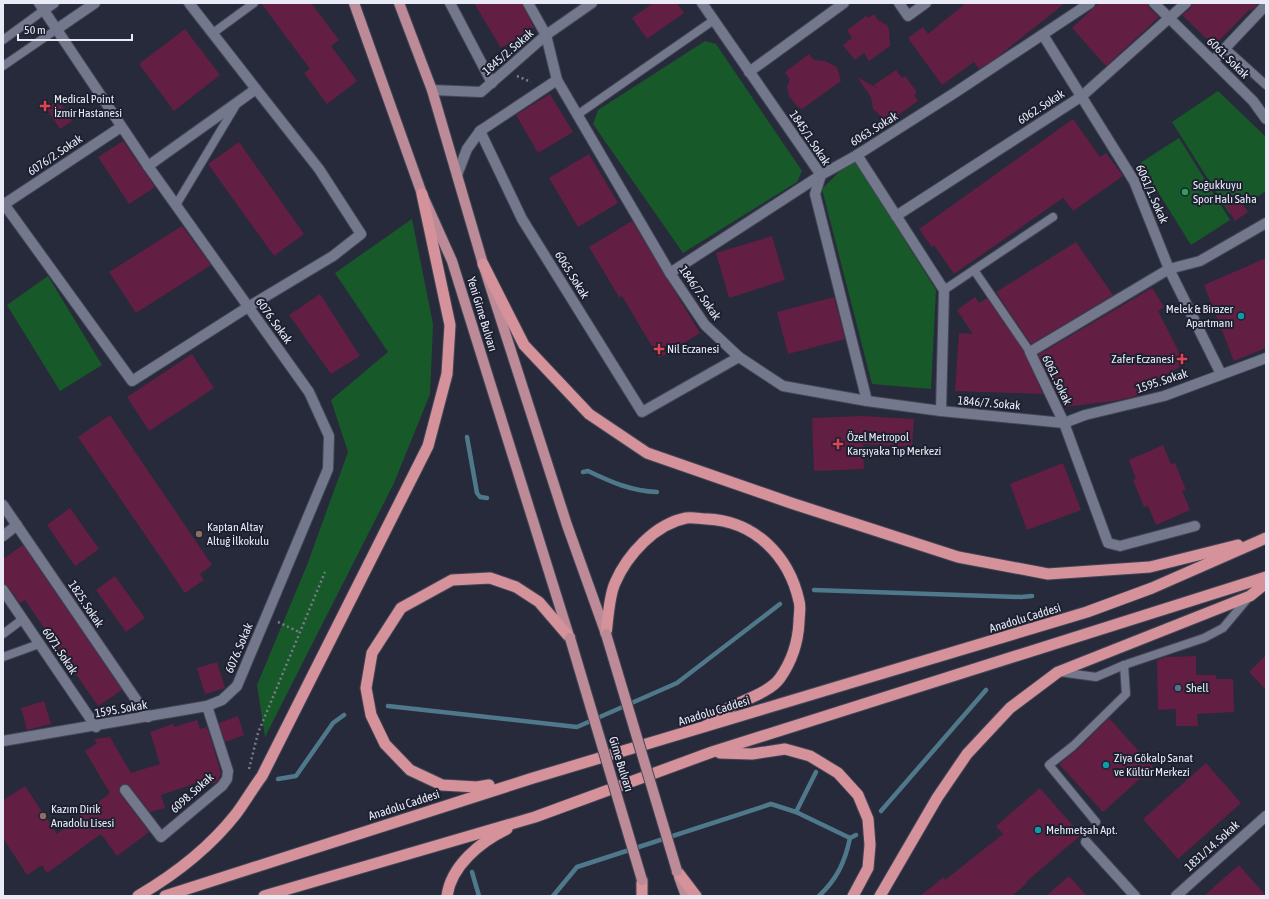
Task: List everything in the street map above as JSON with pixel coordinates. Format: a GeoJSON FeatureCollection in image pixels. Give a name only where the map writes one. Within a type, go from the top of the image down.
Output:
{"type":"FeatureCollection","features":[{"type":"Feature","properties":{"kind":"highway"},"geometry":{"type":"LineString","coordinates":[[138,896],[152,888],[196,855],[235,814],[262,776],[428,446],[447,374],[450,325],[422,194]]}},
{"type":"Feature","properties":{"kind":"highway"},"geometry":{"type":"LineString","coordinates":[[483,264],[524,346],[589,414],[647,453],[792,503],[958,557],[1048,574],[1150,567],[1266,538]]}},
{"type":"Feature","properties":{"kind":"highway"},"geometry":{"type":"LineString","coordinates":[[606,634],[614,584],[627,560],[640,544],[664,527],[686,518],[721,520],[748,529],[770,545],[780,557],[793,581],[800,602],[798,637],[791,661],[779,680],[759,694],[720,713],[703,728]]}},
{"type":"Feature","properties":{"kind":"highway","name":"Anadolu Caddesi"},"geometry":{"type":"LineString","coordinates":[[165,896],[533,778],[1088,612],[1152,588],[1266,538]]}},
{"type":"Feature","properties":{"kind":"highway"},"geometry":{"type":"LineString","coordinates":[[264,896],[534,817],[712,752],[1266,577]]}},
{"type":"Feature","properties":{"kind":"highway"},"geometry":{"type":"LineString","coordinates":[[533,778],[510,780],[478,787],[461,787],[442,785],[410,770],[385,744],[371,715],[366,688],[372,653],[401,608],[452,580],[490,578],[516,587],[539,602],[570,638]]}},
{"type":"Feature","properties":{"kind":"highway"},"geometry":{"type":"LineString","coordinates":[[880,896],[937,798],[967,754],[1010,708],[1058,672],[1250,596],[1266,583]]}},
{"type":"Feature","properties":{"kind":"highway"},"geometry":{"type":"LineString","coordinates":[[712,752],[752,754],[785,750],[810,756],[838,772],[858,795],[868,819],[870,845],[868,868],[853,896]]}},
{"type":"Feature","properties":{"kind":"highway"},"geometry":{"type":"LineString","coordinates":[[447,896],[448,888],[461,864],[480,845],[502,832],[534,817]]}},
{"type":"Feature","properties":{"kind":"highway"},"geometry":{"type":"LineString","coordinates":[[677,871],[696,896]]}},
{"type":"Feature","properties":{"kind":"highway"},"geometry":{"type":"LineString","coordinates":[[642,880],[642,896]]}},
{"type":"Feature","properties":{"kind":"main road","name":"Yeni Girne Bulvarı"},"geometry":{"type":"LineString","coordinates":[[354,3],[422,194],[452,261],[570,638]]}},
{"type":"Feature","properties":{"kind":"main road","name":"Yeni Girne Bulvarı"},"geometry":{"type":"LineString","coordinates":[[398,3],[432,90],[483,264],[567,525],[606,634],[677,871]]}},
{"type":"Feature","properties":{"kind":"main road","name":"Girne Bulvarı"},"geometry":{"type":"LineString","coordinates":[[570,638],[648,896]]}},
{"type":"Feature","properties":{"kind":"main road"},"geometry":{"type":"LineString","coordinates":[[677,871],[686,896]]}},
{"type":"Feature","properties":{"kind":"street"},"geometry":{"type":"LineString","coordinates":[[41,6],[54,3]]}},
{"type":"Feature","properties":{"kind":"street"},"geometry":{"type":"LineString","coordinates":[[57,30],[95,3]]}},
{"type":"Feature","properties":{"kind":"street"},"geometry":{"type":"LineString","coordinates":[[3,205],[132,381],[248,307],[333,256],[361,234],[319,169],[189,3]]}},
{"type":"Feature","properties":{"kind":"street"},"geometry":{"type":"LineString","coordinates":[[450,3],[492,83]]}},
{"type":"Feature","properties":{"kind":"street","name":"1846/7. Sokak"},"geometry":{"type":"LineString","coordinates":[[528,3],[546,35],[557,80],[670,273],[705,325],[739,357],[783,386],[867,401],[941,411],[1064,423]]}},
{"type":"Feature","properties":{"kind":"street","name":"1845/2. Sokak"},"geometry":{"type":"LineString","coordinates":[[432,90],[481,92],[546,35],[592,3]]}},
{"type":"Feature","properties":{"kind":"street","name":"1845/1. Sokak"},"geometry":{"type":"LineString","coordinates":[[702,3],[821,175],[815,194],[867,401]]}},
{"type":"Feature","properties":{"kind":"street"},"geometry":{"type":"LineString","coordinates":[[749,72],[844,3]]}},
{"type":"Feature","properties":{"kind":"street"},"geometry":{"type":"LineString","coordinates":[[898,3],[908,16],[926,3]]}},
{"type":"Feature","properties":{"kind":"street","name":"6063. Sokak"},"geometry":{"type":"LineString","coordinates":[[670,273],[821,175],[857,155],[1090,3]]}},
{"type":"Feature","properties":{"kind":"street","name":"6061. Sokak"},"geometry":{"type":"LineString","coordinates":[[1154,3],[1253,101],[1266,119]]}},
{"type":"Feature","properties":{"kind":"street","name":"6062. Sokak"},"geometry":{"type":"LineString","coordinates":[[896,216],[1082,96],[1186,3]]}},
{"type":"Feature","properties":{"kind":"street"},"geometry":{"type":"LineString","coordinates":[[1213,61],[1266,5]]}},
{"type":"Feature","properties":{"kind":"street","name":"6076. Sokak"},"geometry":{"type":"LineString","coordinates":[[41,6],[148,166],[309,392],[330,436],[328,469],[237,686]]}},
{"type":"Feature","properties":{"kind":"street","name":"6061/1. Sokak"},"geometry":{"type":"LineString","coordinates":[[1043,35],[1134,180],[1169,270],[1221,374]]}},
{"type":"Feature","properties":{"kind":"street"},"geometry":{"type":"LineString","coordinates":[[457,175],[467,149],[480,131],[557,80]]}},
{"type":"Feature","properties":{"kind":"street"},"geometry":{"type":"LineString","coordinates":[[148,166],[256,89]]}},
{"type":"Feature","properties":{"kind":"street","name":"6076/2. Sokak"},"geometry":{"type":"LineString","coordinates":[[3,205],[121,127]]}},
{"type":"Feature","properties":{"kind":"street","name":"6065. Sokak"},"geometry":{"type":"LineString","coordinates":[[480,131],[522,219],[642,412],[739,357]]}},
{"type":"Feature","properties":{"kind":"street"},"geometry":{"type":"LineString","coordinates":[[857,155],[944,290],[941,411]]}},
{"type":"Feature","properties":{"kind":"street","name":"6061. Sokak"},"geometry":{"type":"LineString","coordinates":[[1195,526],[1120,546],[1108,543],[1064,423],[1030,352],[1169,270],[1200,261],[1266,222]]}},
{"type":"Feature","properties":{"kind":"street","name":"1595. Sokak"},"geometry":{"type":"LineString","coordinates":[[1064,423],[1085,415],[1164,396],[1266,358]]}},
{"type":"Feature","properties":{"kind":"street","name":"1825. Sokak"},"geometry":{"type":"LineString","coordinates":[[3,505],[148,717]]}},
{"type":"Feature","properties":{"kind":"street"},"geometry":{"type":"LineString","coordinates":[[3,536],[17,525]]}},
{"type":"Feature","properties":{"kind":"street","name":"6071. Sokak"},"geometry":{"type":"LineString","coordinates":[[3,590],[96,727]]}},
{"type":"Feature","properties":{"kind":"street","name":"1595. Sokak"},"geometry":{"type":"LineString","coordinates":[[3,742],[96,727],[207,706],[222,700],[237,686]]}},
{"type":"Feature","properties":{"kind":"street","name":"6098. Sokak"},"geometry":{"type":"LineString","coordinates":[[125,790],[161,837],[222,786],[227,779],[228,771],[207,706]]}},
{"type":"Feature","properties":{"kind":"street","name":"1831/14. Sokak"},"geometry":{"type":"LineString","coordinates":[[1176,896],[1266,816]]}},
{"type":"Feature","properties":{"kind":"street"},"geometry":{"type":"LineString","coordinates":[[1086,842],[1135,896]]}},
{"type":"Feature","properties":{"kind":"lane"},"geometry":{"type":"LineString","coordinates":[[213,33],[254,3]]}},
{"type":"Feature","properties":{"kind":"lane"},"geometry":{"type":"LineString","coordinates":[[3,40],[41,6]]}},
{"type":"Feature","properties":{"kind":"lane"},"geometry":{"type":"LineString","coordinates":[[577,115],[714,20]]}},
{"type":"Feature","properties":{"kind":"lane"},"geometry":{"type":"LineString","coordinates":[[3,66],[57,30]]}},
{"type":"Feature","properties":{"kind":"lane"},"geometry":{"type":"LineString","coordinates":[[1225,48],[1266,85]]}},
{"type":"Feature","properties":{"kind":"lane"},"geometry":{"type":"LineString","coordinates":[[176,205],[236,103]]}},
{"type":"Feature","properties":{"kind":"lane"},"geometry":{"type":"LineString","coordinates":[[944,290],[1053,217]]}},
{"type":"Feature","properties":{"kind":"lane"},"geometry":{"type":"LineString","coordinates":[[974,270],[1030,352]]}},
{"type":"Feature","properties":{"kind":"lane"},"geometry":{"type":"LineString","coordinates":[[1058,672],[1096,677],[1124,665],[1204,638],[1223,628],[1250,596]]}},
{"type":"Feature","properties":{"kind":"lane"},"geometry":{"type":"LineString","coordinates":[[3,634],[22,619]]}},
{"type":"Feature","properties":{"kind":"lane"},"geometry":{"type":"LineString","coordinates":[[3,657],[39,644]]}},
{"type":"Feature","properties":{"kind":"lane"},"geometry":{"type":"LineString","coordinates":[[1096,822],[1049,766],[1073,746],[1126,694],[1124,665]]}},
{"type":"Feature","properties":{"kind":"path"},"geometry":{"type":"LineString","coordinates":[[506,71],[544,88]]}},
{"type":"Feature","properties":{"kind":"path"},"geometry":{"type":"LineString","coordinates":[[249,769],[258,733],[325,572]]}},
{"type":"Feature","properties":{"kind":"path"},"geometry":{"type":"LineString","coordinates":[[266,616],[299,632]]}},
{"type":"Feature","properties":{"kind":"green space"},"geometry":{"type":"Polygon","coordinates":[[[705,41],[716,44],[802,171],[797,182],[683,253],[593,124],[598,110],[705,41]]]}},
{"type":"Feature","properties":{"kind":"green space"},"geometry":{"type":"Polygon","coordinates":[[[1218,91],[1266,137],[1266,191],[1230,214],[1172,122],[1218,91]]]}},
{"type":"Feature","properties":{"kind":"green space","name":"Soğukkuyu Spor Halı Saha"},"geometry":{"type":"Polygon","coordinates":[[[1179,138],[1230,220],[1191,245],[1140,163],[1179,138]]]}},
{"type":"Feature","properties":{"kind":"green space"},"geometry":{"type":"Polygon","coordinates":[[[853,158],[936,290],[931,389],[872,384],[822,189],[853,158]]]}},
{"type":"Feature","properties":{"kind":"green space"},"geometry":{"type":"Polygon","coordinates":[[[412,219],[433,324],[430,394],[394,483],[265,737],[257,685],[307,565],[348,452],[331,400],[388,352],[335,273],[412,219]]]}},
{"type":"Feature","properties":{"kind":"green space"},"geometry":{"type":"Polygon","coordinates":[[[48,276],[102,365],[60,391],[7,305],[48,276]]]}},
{"type":"Feature","properties":{"kind":"building"},"geometry":{"type":"Polygon","coordinates":[[[261,3],[311,3],[339,40],[331,46],[357,81],[327,104],[304,73],[310,69],[261,3]]]}},
{"type":"Feature","properties":{"kind":"building"},"geometry":{"type":"Polygon","coordinates":[[[474,3],[522,3],[534,28],[501,48],[474,3]]]}},
{"type":"Feature","properties":{"kind":"building"},"geometry":{"type":"Polygon","coordinates":[[[653,3],[677,3],[684,13],[647,39],[632,18],[653,3]]]}},
{"type":"Feature","properties":{"kind":"building"},"geometry":{"type":"Polygon","coordinates":[[[966,3],[1065,3],[995,59],[979,69],[974,62],[942,85],[908,38],[923,27],[928,34],[966,3]]]}},
{"type":"Feature","properties":{"kind":"building"},"geometry":{"type":"Polygon","coordinates":[[[1099,3],[1148,3],[1149,8],[1159,17],[1106,66],[1072,28],[1099,3]]]}},
{"type":"Feature","properties":{"kind":"building"},"geometry":{"type":"Polygon","coordinates":[[[1192,3],[1259,3],[1251,11],[1250,9],[1214,46],[1182,15],[1191,8],[1192,3]]]}},
{"type":"Feature","properties":{"kind":"building"},"geometry":{"type":"Polygon","coordinates":[[[874,14],[878,20],[887,25],[889,30],[890,46],[869,61],[864,53],[855,60],[843,45],[852,38],[847,30],[866,16],[868,18],[874,14]]]}},
{"type":"Feature","properties":{"kind":"building"},"geometry":{"type":"Polygon","coordinates":[[[185,29],[220,75],[174,111],[139,64],[185,29]]]}},
{"type":"Feature","properties":{"kind":"building"},"geometry":{"type":"Polygon","coordinates":[[[809,54],[814,60],[825,61],[837,67],[841,81],[802,109],[798,107],[789,96],[787,86],[790,80],[785,72],[809,54]]]}},
{"type":"Feature","properties":{"kind":"building"},"geometry":{"type":"Polygon","coordinates":[[[896,70],[902,78],[905,76],[917,92],[914,95],[918,101],[888,122],[873,109],[871,97],[857,77],[877,88],[874,85],[896,70]]]}},
{"type":"Feature","properties":{"kind":"building"},"geometry":{"type":"Polygon","coordinates":[[[550,94],[573,132],[538,153],[516,115],[550,94]]]}},
{"type":"Feature","properties":{"kind":"building"},"geometry":{"type":"Polygon","coordinates":[[[58,100],[72,121],[60,129],[46,108],[58,100]]]}},
{"type":"Feature","properties":{"kind":"building"},"geometry":{"type":"Polygon","coordinates":[[[1073,119],[1100,157],[1106,153],[1123,176],[1073,211],[1063,198],[954,274],[934,245],[932,247],[919,229],[1073,119]]]}},
{"type":"Feature","properties":{"kind":"building"},"geometry":{"type":"Polygon","coordinates":[[[123,141],[155,187],[129,204],[98,157],[123,141]]]}},
{"type":"Feature","properties":{"kind":"building"},"geometry":{"type":"Polygon","coordinates":[[[239,142],[304,234],[274,256],[208,164],[239,142]]]}},
{"type":"Feature","properties":{"kind":"building"},"geometry":{"type":"Polygon","coordinates":[[[589,154],[618,203],[578,227],[549,178],[589,154]]]}},
{"type":"Feature","properties":{"kind":"building"},"geometry":{"type":"Polygon","coordinates":[[[1237,196],[1248,212],[1235,221],[1225,204],[1237,196]]]}},
{"type":"Feature","properties":{"kind":"building"},"geometry":{"type":"Polygon","coordinates":[[[632,221],[700,333],[659,358],[622,296],[619,297],[589,247],[632,221]]]}},
{"type":"Feature","properties":{"kind":"building"},"geometry":{"type":"Polygon","coordinates":[[[182,226],[211,265],[136,313],[109,272],[182,226]]]}},
{"type":"Feature","properties":{"kind":"building"},"geometry":{"type":"Polygon","coordinates":[[[772,236],[785,280],[729,298],[716,253],[772,236]]]}},
{"type":"Feature","properties":{"kind":"building"},"geometry":{"type":"Polygon","coordinates":[[[1076,242],[1113,295],[1031,344],[996,292],[1076,242]]]}},
{"type":"Feature","properties":{"kind":"building","name":"Melek & Birazer Apartmanı"},"geometry":{"type":"Polygon","coordinates":[[[1266,258],[1266,348],[1234,361],[1204,285],[1266,258]]]}},
{"type":"Feature","properties":{"kind":"building"},"geometry":{"type":"Polygon","coordinates":[[[1152,288],[1164,307],[1158,311],[1185,364],[1152,382],[1154,386],[1133,397],[1114,401],[1064,407],[1038,355],[1152,288]]]}},
{"type":"Feature","properties":{"kind":"building"},"geometry":{"type":"Polygon","coordinates":[[[320,294],[360,356],[331,374],[289,315],[320,294]]]}},
{"type":"Feature","properties":{"kind":"building"},"geometry":{"type":"Polygon","coordinates":[[[834,297],[845,339],[788,354],[777,312],[834,297]]]}},
{"type":"Feature","properties":{"kind":"building"},"geometry":{"type":"Polygon","coordinates":[[[975,297],[979,303],[987,298],[1024,352],[1043,394],[955,391],[959,333],[973,334],[957,310],[975,297]]]}},
{"type":"Feature","properties":{"kind":"building"},"geometry":{"type":"Polygon","coordinates":[[[192,354],[214,388],[149,431],[127,397],[192,354]]]}},
{"type":"Feature","properties":{"kind":"building"},"geometry":{"type":"Polygon","coordinates":[[[110,415],[212,565],[200,574],[204,580],[185,593],[78,437],[110,415]]]}},
{"type":"Feature","properties":{"kind":"building","name":"Özel Metropol Karşıyaka Tıp Merkezi"},"geometry":{"type":"Polygon","coordinates":[[[863,416],[914,419],[912,447],[863,444],[864,469],[814,471],[812,418],[863,416]]]}},
{"type":"Feature","properties":{"kind":"building"},"geometry":{"type":"Polygon","coordinates":[[[1163,445],[1171,464],[1175,463],[1186,490],[1182,491],[1190,510],[1156,525],[1148,506],[1144,507],[1133,480],[1136,479],[1129,460],[1163,445]]]}},
{"type":"Feature","properties":{"kind":"building"},"geometry":{"type":"Polygon","coordinates":[[[1063,463],[1081,510],[1027,530],[1010,484],[1063,463]]]}},
{"type":"Feature","properties":{"kind":"building"},"geometry":{"type":"Polygon","coordinates":[[[70,508],[99,549],[75,566],[47,525],[70,508]]]}},
{"type":"Feature","properties":{"kind":"building"},"geometry":{"type":"Polygon","coordinates":[[[23,545],[122,690],[98,706],[25,600],[20,603],[8,586],[3,584],[3,559],[23,545]]]}},
{"type":"Feature","properties":{"kind":"building"},"geometry":{"type":"Polygon","coordinates":[[[115,576],[145,618],[126,632],[96,590],[115,576]]]}},
{"type":"Feature","properties":{"kind":"building"},"geometry":{"type":"Polygon","coordinates":[[[1266,655],[1266,690],[1249,672],[1266,655]]]}},
{"type":"Feature","properties":{"kind":"building"},"geometry":{"type":"Polygon","coordinates":[[[1196,656],[1196,675],[1216,675],[1216,679],[1233,679],[1234,712],[1197,714],[1198,726],[1176,726],[1176,709],[1158,710],[1157,660],[1166,657],[1196,656]]]}},
{"type":"Feature","properties":{"kind":"building"},"geometry":{"type":"Polygon","coordinates":[[[217,662],[225,688],[205,694],[197,668],[217,662]]]}},
{"type":"Feature","properties":{"kind":"building"},"geometry":{"type":"Polygon","coordinates":[[[44,701],[51,724],[27,730],[21,708],[44,701]]]}},
{"type":"Feature","properties":{"kind":"building"},"geometry":{"type":"Polygon","coordinates":[[[238,716],[244,735],[225,742],[219,723],[238,716]]]}},
{"type":"Feature","properties":{"kind":"building","name":"Ziya Gökalp Sanat ve Kültür Merkezi"},"geometry":{"type":"Polygon","coordinates":[[[1109,718],[1153,767],[1103,812],[1059,764],[1077,750],[1109,718]]]}},
{"type":"Feature","properties":{"kind":"building"},"geometry":{"type":"Polygon","coordinates":[[[197,720],[200,729],[207,727],[221,773],[217,782],[207,786],[205,780],[161,795],[165,808],[150,812],[130,786],[127,784],[121,785],[119,788],[120,794],[149,832],[117,856],[101,834],[47,873],[42,865],[27,875],[3,838],[3,800],[25,786],[57,834],[110,793],[85,751],[97,743],[94,739],[110,737],[131,773],[160,764],[150,732],[173,724],[174,727],[197,720]]]}},
{"type":"Feature","properties":{"kind":"building"},"geometry":{"type":"Polygon","coordinates":[[[1206,763],[1241,803],[1178,859],[1143,819],[1206,763]]]}},
{"type":"Feature","properties":{"kind":"building"},"geometry":{"type":"Polygon","coordinates":[[[1040,788],[1081,835],[1026,882],[1027,883],[1012,896],[920,896],[944,877],[945,880],[1003,834],[996,826],[1040,788]]]}},
{"type":"Feature","properties":{"kind":"building"},"geometry":{"type":"Polygon","coordinates":[[[1239,865],[1266,896],[1204,896],[1223,879],[1239,865]]]}},
{"type":"Feature","properties":{"kind":"building"},"geometry":{"type":"Polygon","coordinates":[[[1069,876],[1087,896],[1046,896],[1069,876]]]}},
{"type":"Feature","properties":{"kind":"waterway"},"geometry":{"type":"LineString","coordinates":[[467,437],[477,493],[480,497],[487,498]]}},
{"type":"Feature","properties":{"kind":"waterway"},"geometry":{"type":"LineString","coordinates":[[583,472],[588,471],[630,488],[657,492]]}},
{"type":"Feature","properties":{"kind":"waterway"},"geometry":{"type":"LineString","coordinates":[[814,590],[1021,597],[1032,596]]}},
{"type":"Feature","properties":{"kind":"waterway"},"geometry":{"type":"LineString","coordinates":[[388,706],[577,727],[677,683],[780,604]]}},
{"type":"Feature","properties":{"kind":"waterway"},"geometry":{"type":"LineString","coordinates":[[881,811],[986,690]]}},
{"type":"Feature","properties":{"kind":"waterway"},"geometry":{"type":"LineString","coordinates":[[278,779],[296,776],[333,723],[344,715]]}},
{"type":"Feature","properties":{"kind":"waterway"},"geometry":{"type":"LineString","coordinates":[[796,812],[816,772]]}},
{"type":"Feature","properties":{"kind":"waterway"},"geometry":{"type":"LineString","coordinates":[[553,896],[577,867],[771,804],[796,812],[850,838],[856,835]]}},
{"type":"Feature","properties":{"kind":"waterway"},"geometry":{"type":"LineString","coordinates":[[819,896],[831,883],[839,870],[846,855],[850,838]]}},
{"type":"Feature","properties":{"kind":"waterway"},"geometry":{"type":"LineString","coordinates":[[472,872],[479,896]]}},
{"type":"Feature","properties":{"kind":"place","name":"Medical Point İzmir Hastanesi"},"geometry":{"type":"Point","coordinates":[45,106]}},
{"type":"Feature","properties":{"kind":"place","name":"Soğukkuyu Spor Halı Saha"},"geometry":{"type":"Point","coordinates":[1185,192]}},
{"type":"Feature","properties":{"kind":"place","name":"Melek & Birazer Apartmanı"},"geometry":{"type":"Point","coordinates":[1241,316]}},
{"type":"Feature","properties":{"kind":"place","name":"Nil Eczanesi"},"geometry":{"type":"Point","coordinates":[659,349]}},
{"type":"Feature","properties":{"kind":"place","name":"Zafer Eczanesi"},"geometry":{"type":"Point","coordinates":[1182,359]}},
{"type":"Feature","properties":{"kind":"place","name":"Özel Metropol Karşıyaka Tıp Merkezi"},"geometry":{"type":"Point","coordinates":[838,444]}},
{"type":"Feature","properties":{"kind":"place","name":"Kaptan Altay Altuğ İlkokulu"},"geometry":{"type":"Point","coordinates":[199,534]}},
{"type":"Feature","properties":{"kind":"place","name":"Shell"},"geometry":{"type":"Point","coordinates":[1178,688]}},
{"type":"Feature","properties":{"kind":"place","name":"Ziya Gökalp Sanat ve Kültür Merkezi"},"geometry":{"type":"Point","coordinates":[1106,765]}},
{"type":"Feature","properties":{"kind":"place","name":"Kazım Dirik Anadolu Lisesi"},"geometry":{"type":"Point","coordinates":[43,816]}},
{"type":"Feature","properties":{"kind":"place","name":"Mehmetşah Apt."},"geometry":{"type":"Point","coordinates":[1038,830]}}]}
